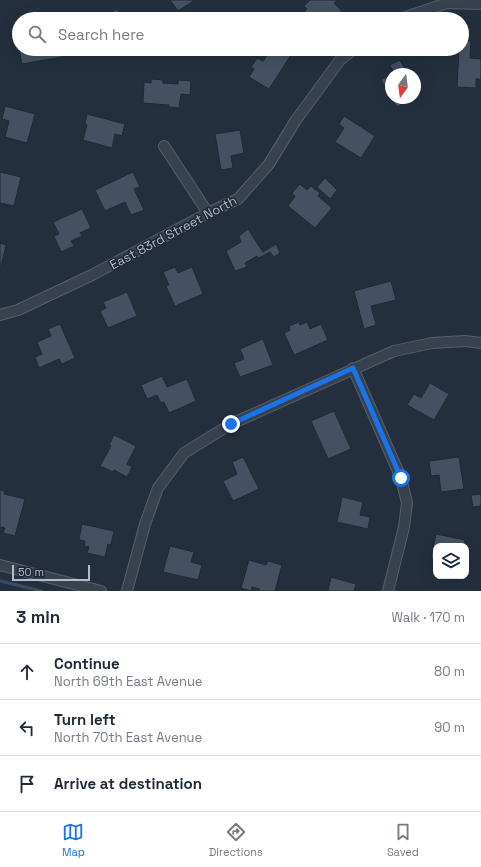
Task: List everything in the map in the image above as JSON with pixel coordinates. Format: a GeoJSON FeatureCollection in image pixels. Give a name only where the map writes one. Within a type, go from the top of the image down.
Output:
{"type":"FeatureCollection","features":[{"type":"Feature","properties":{"kind":"street"},"geometry":{"type":"LineString","coordinates":[[421,12],[448,3],[481,4]]}},
{"type":"Feature","properties":{"kind":"street","name":"East 83rd Street North"},"geometry":{"type":"LineString","coordinates":[[0,315],[18,310],[92,275],[208,213],[238,199],[270,164],[296,120],[340,60],[345,56]]}},
{"type":"Feature","properties":{"kind":"street"},"geometry":{"type":"LineString","coordinates":[[164,146],[208,213]]}},
{"type":"Feature","properties":{"kind":"street"},"geometry":{"type":"LineString","coordinates":[[127,591],[144,524],[158,488],[184,453],[231,424],[353,368],[394,351],[432,343],[465,341],[481,343]]}},
{"type":"Feature","properties":{"kind":"street"},"geometry":{"type":"LineString","coordinates":[[353,368],[401,478],[406,503],[404,527],[388,591]]}},
{"type":"Feature","properties":{"kind":"street"},"geometry":{"type":"LineString","coordinates":[[0,565],[101,591]]}},
{"type":"Feature","properties":{"kind":"building"},"geometry":{"type":"Polygon","coordinates":[[[170,0],[195,0],[178,11],[170,0]]]}},
{"type":"Feature","properties":{"kind":"building"},"geometry":{"type":"Polygon","coordinates":[[[310,0],[338,0],[334,3],[342,12],[304,12],[307,9],[304,6],[310,0]]]}},
{"type":"Feature","properties":{"kind":"building"},"geometry":{"type":"Polygon","coordinates":[[[117,9],[119,12],[112,12],[117,9]]]}},
{"type":"Feature","properties":{"kind":"building"},"geometry":{"type":"Polygon","coordinates":[[[469,41],[471,41],[470,58],[481,59],[481,79],[476,79],[476,88],[457,87],[459,56],[469,56],[469,41]]]}},
{"type":"Feature","properties":{"kind":"building"},"geometry":{"type":"Polygon","coordinates":[[[20,56],[62,56],[62,57],[22,64],[20,56]]]}},
{"type":"Feature","properties":{"kind":"building"},"geometry":{"type":"Polygon","coordinates":[[[267,56],[290,56],[269,89],[249,77],[254,69],[251,67],[257,58],[263,61],[267,56]]]}},
{"type":"Feature","properties":{"kind":"building"},"geometry":{"type":"Polygon","coordinates":[[[400,60],[405,68],[392,68],[390,65],[400,60]]]}},
{"type":"Feature","properties":{"kind":"building"},"geometry":{"type":"Polygon","coordinates":[[[385,78],[385,87],[381,80],[385,78]]]}},
{"type":"Feature","properties":{"kind":"building"},"geometry":{"type":"Polygon","coordinates":[[[151,79],[163,80],[163,83],[178,84],[178,80],[191,81],[190,95],[181,94],[179,108],[169,107],[169,105],[143,103],[144,82],[151,83],[151,79]]]}},
{"type":"Feature","properties":{"kind":"building"},"geometry":{"type":"Polygon","coordinates":[[[395,104],[403,104],[397,107],[395,104]]]}},
{"type":"Feature","properties":{"kind":"building"},"geometry":{"type":"Polygon","coordinates":[[[5,106],[35,114],[27,143],[5,137],[9,121],[2,119],[5,106]]]}},
{"type":"Feature","properties":{"kind":"building"},"geometry":{"type":"Polygon","coordinates":[[[87,114],[125,124],[122,136],[115,134],[112,148],[83,140],[87,125],[85,124],[87,114]]]}},
{"type":"Feature","properties":{"kind":"building"},"geometry":{"type":"Polygon","coordinates":[[[344,116],[375,136],[361,158],[335,142],[344,128],[339,124],[344,116]]]}},
{"type":"Feature","properties":{"kind":"building"},"geometry":{"type":"Polygon","coordinates":[[[240,130],[244,153],[231,156],[233,168],[221,170],[215,134],[240,130]]]}},
{"type":"Feature","properties":{"kind":"building"},"geometry":{"type":"Polygon","coordinates":[[[0,172],[21,177],[14,206],[0,203],[0,172]]]}},
{"type":"Feature","properties":{"kind":"building"},"geometry":{"type":"Polygon","coordinates":[[[133,172],[140,187],[134,189],[144,210],[131,215],[125,202],[105,211],[95,190],[133,172]]]}},
{"type":"Feature","properties":{"kind":"building"},"geometry":{"type":"Polygon","coordinates":[[[325,178],[337,190],[330,199],[317,187],[325,178]]]}},
{"type":"Feature","properties":{"kind":"building"},"geometry":{"type":"Polygon","coordinates":[[[300,184],[307,190],[311,186],[320,193],[318,196],[332,208],[315,228],[288,206],[295,196],[292,193],[300,184]]]}},
{"type":"Feature","properties":{"kind":"building"},"geometry":{"type":"Polygon","coordinates":[[[82,209],[91,228],[80,233],[82,236],[71,241],[74,246],[61,252],[54,236],[59,234],[53,222],[82,209]]]}},
{"type":"Feature","properties":{"kind":"building"},"geometry":{"type":"Polygon","coordinates":[[[248,229],[263,252],[276,244],[280,253],[274,257],[270,252],[259,258],[257,256],[245,263],[247,267],[235,271],[226,251],[241,242],[239,236],[248,229]]]}},
{"type":"Feature","properties":{"kind":"building"},"geometry":{"type":"Polygon","coordinates":[[[0,243],[6,245],[1,267],[0,267],[0,243]]]}},
{"type":"Feature","properties":{"kind":"building"},"geometry":{"type":"Polygon","coordinates":[[[175,267],[178,273],[192,267],[203,294],[175,306],[166,286],[169,285],[163,272],[175,267]]]}},
{"type":"Feature","properties":{"kind":"building"},"geometry":{"type":"Polygon","coordinates":[[[391,281],[396,300],[371,306],[376,325],[364,329],[354,291],[391,281]]]}},
{"type":"Feature","properties":{"kind":"building"},"geometry":{"type":"Polygon","coordinates":[[[127,292],[137,316],[108,328],[100,311],[106,308],[103,302],[127,292]]]}},
{"type":"Feature","properties":{"kind":"building"},"geometry":{"type":"Polygon","coordinates":[[[299,322],[300,325],[307,322],[310,329],[321,324],[328,340],[294,355],[284,333],[290,330],[289,326],[299,322]]]}},
{"type":"Feature","properties":{"kind":"building"},"geometry":{"type":"Polygon","coordinates":[[[60,324],[75,358],[62,364],[59,359],[39,368],[35,357],[42,354],[37,342],[51,336],[48,329],[60,324]]]}},
{"type":"Feature","properties":{"kind":"building"},"geometry":{"type":"Polygon","coordinates":[[[263,339],[273,365],[240,377],[234,363],[244,359],[240,349],[263,339]]]}},
{"type":"Feature","properties":{"kind":"building"},"geometry":{"type":"Polygon","coordinates":[[[162,376],[167,387],[187,379],[196,401],[169,413],[164,402],[161,403],[157,395],[147,399],[141,385],[162,376]]]}},
{"type":"Feature","properties":{"kind":"building"},"geometry":{"type":"Polygon","coordinates":[[[430,383],[449,394],[434,420],[407,405],[414,394],[421,398],[430,383]]]}},
{"type":"Feature","properties":{"kind":"building"},"geometry":{"type":"Polygon","coordinates":[[[334,411],[351,449],[328,459],[311,421],[334,411]]]}},
{"type":"Feature","properties":{"kind":"building"},"geometry":{"type":"Polygon","coordinates":[[[114,435],[136,446],[127,464],[132,467],[127,477],[114,470],[113,472],[100,466],[111,446],[109,445],[114,435]]]}},
{"type":"Feature","properties":{"kind":"building"},"geometry":{"type":"Polygon","coordinates":[[[243,457],[259,489],[233,501],[223,481],[237,474],[232,462],[243,457]]]}},
{"type":"Feature","properties":{"kind":"building"},"geometry":{"type":"Polygon","coordinates":[[[459,457],[464,489],[441,492],[439,475],[431,476],[429,461],[459,457]]]}},
{"type":"Feature","properties":{"kind":"building"},"geometry":{"type":"Polygon","coordinates":[[[0,490],[5,491],[4,494],[25,499],[15,536],[3,533],[5,528],[0,527],[0,490]]]}},
{"type":"Feature","properties":{"kind":"building"},"geometry":{"type":"Polygon","coordinates":[[[481,494],[481,506],[473,507],[471,495],[481,494]]]}},
{"type":"Feature","properties":{"kind":"building"},"geometry":{"type":"Polygon","coordinates":[[[342,497],[363,502],[360,515],[370,517],[368,529],[337,522],[342,497]]]}},
{"type":"Feature","properties":{"kind":"building"},"geometry":{"type":"Polygon","coordinates":[[[82,524],[114,531],[111,545],[108,544],[105,557],[87,553],[89,547],[84,546],[85,541],[79,540],[82,524]]]}},
{"type":"Feature","properties":{"kind":"building"},"geometry":{"type":"Polygon","coordinates":[[[436,534],[465,540],[464,543],[434,543],[436,534]]]}},
{"type":"Feature","properties":{"kind":"building"},"geometry":{"type":"Polygon","coordinates":[[[170,546],[194,552],[191,562],[202,565],[198,580],[163,572],[170,546]]]}},
{"type":"Feature","properties":{"kind":"building"},"geometry":{"type":"Polygon","coordinates":[[[249,560],[266,565],[268,561],[282,565],[275,591],[259,591],[259,589],[252,587],[251,591],[241,588],[249,560]]]}},
{"type":"Feature","properties":{"kind":"building"},"geometry":{"type":"Polygon","coordinates":[[[331,577],[356,584],[354,591],[328,591],[331,577]]]}},
{"type":"Feature","properties":{"kind":"waterway"},"geometry":{"type":"LineString","coordinates":[[0,581],[41,591]]}},
{"type":"Feature","properties":{"kind":"route"},"geometry":{"type":"LineString","coordinates":[[231,424],[353,368],[401,478]]}}]}
